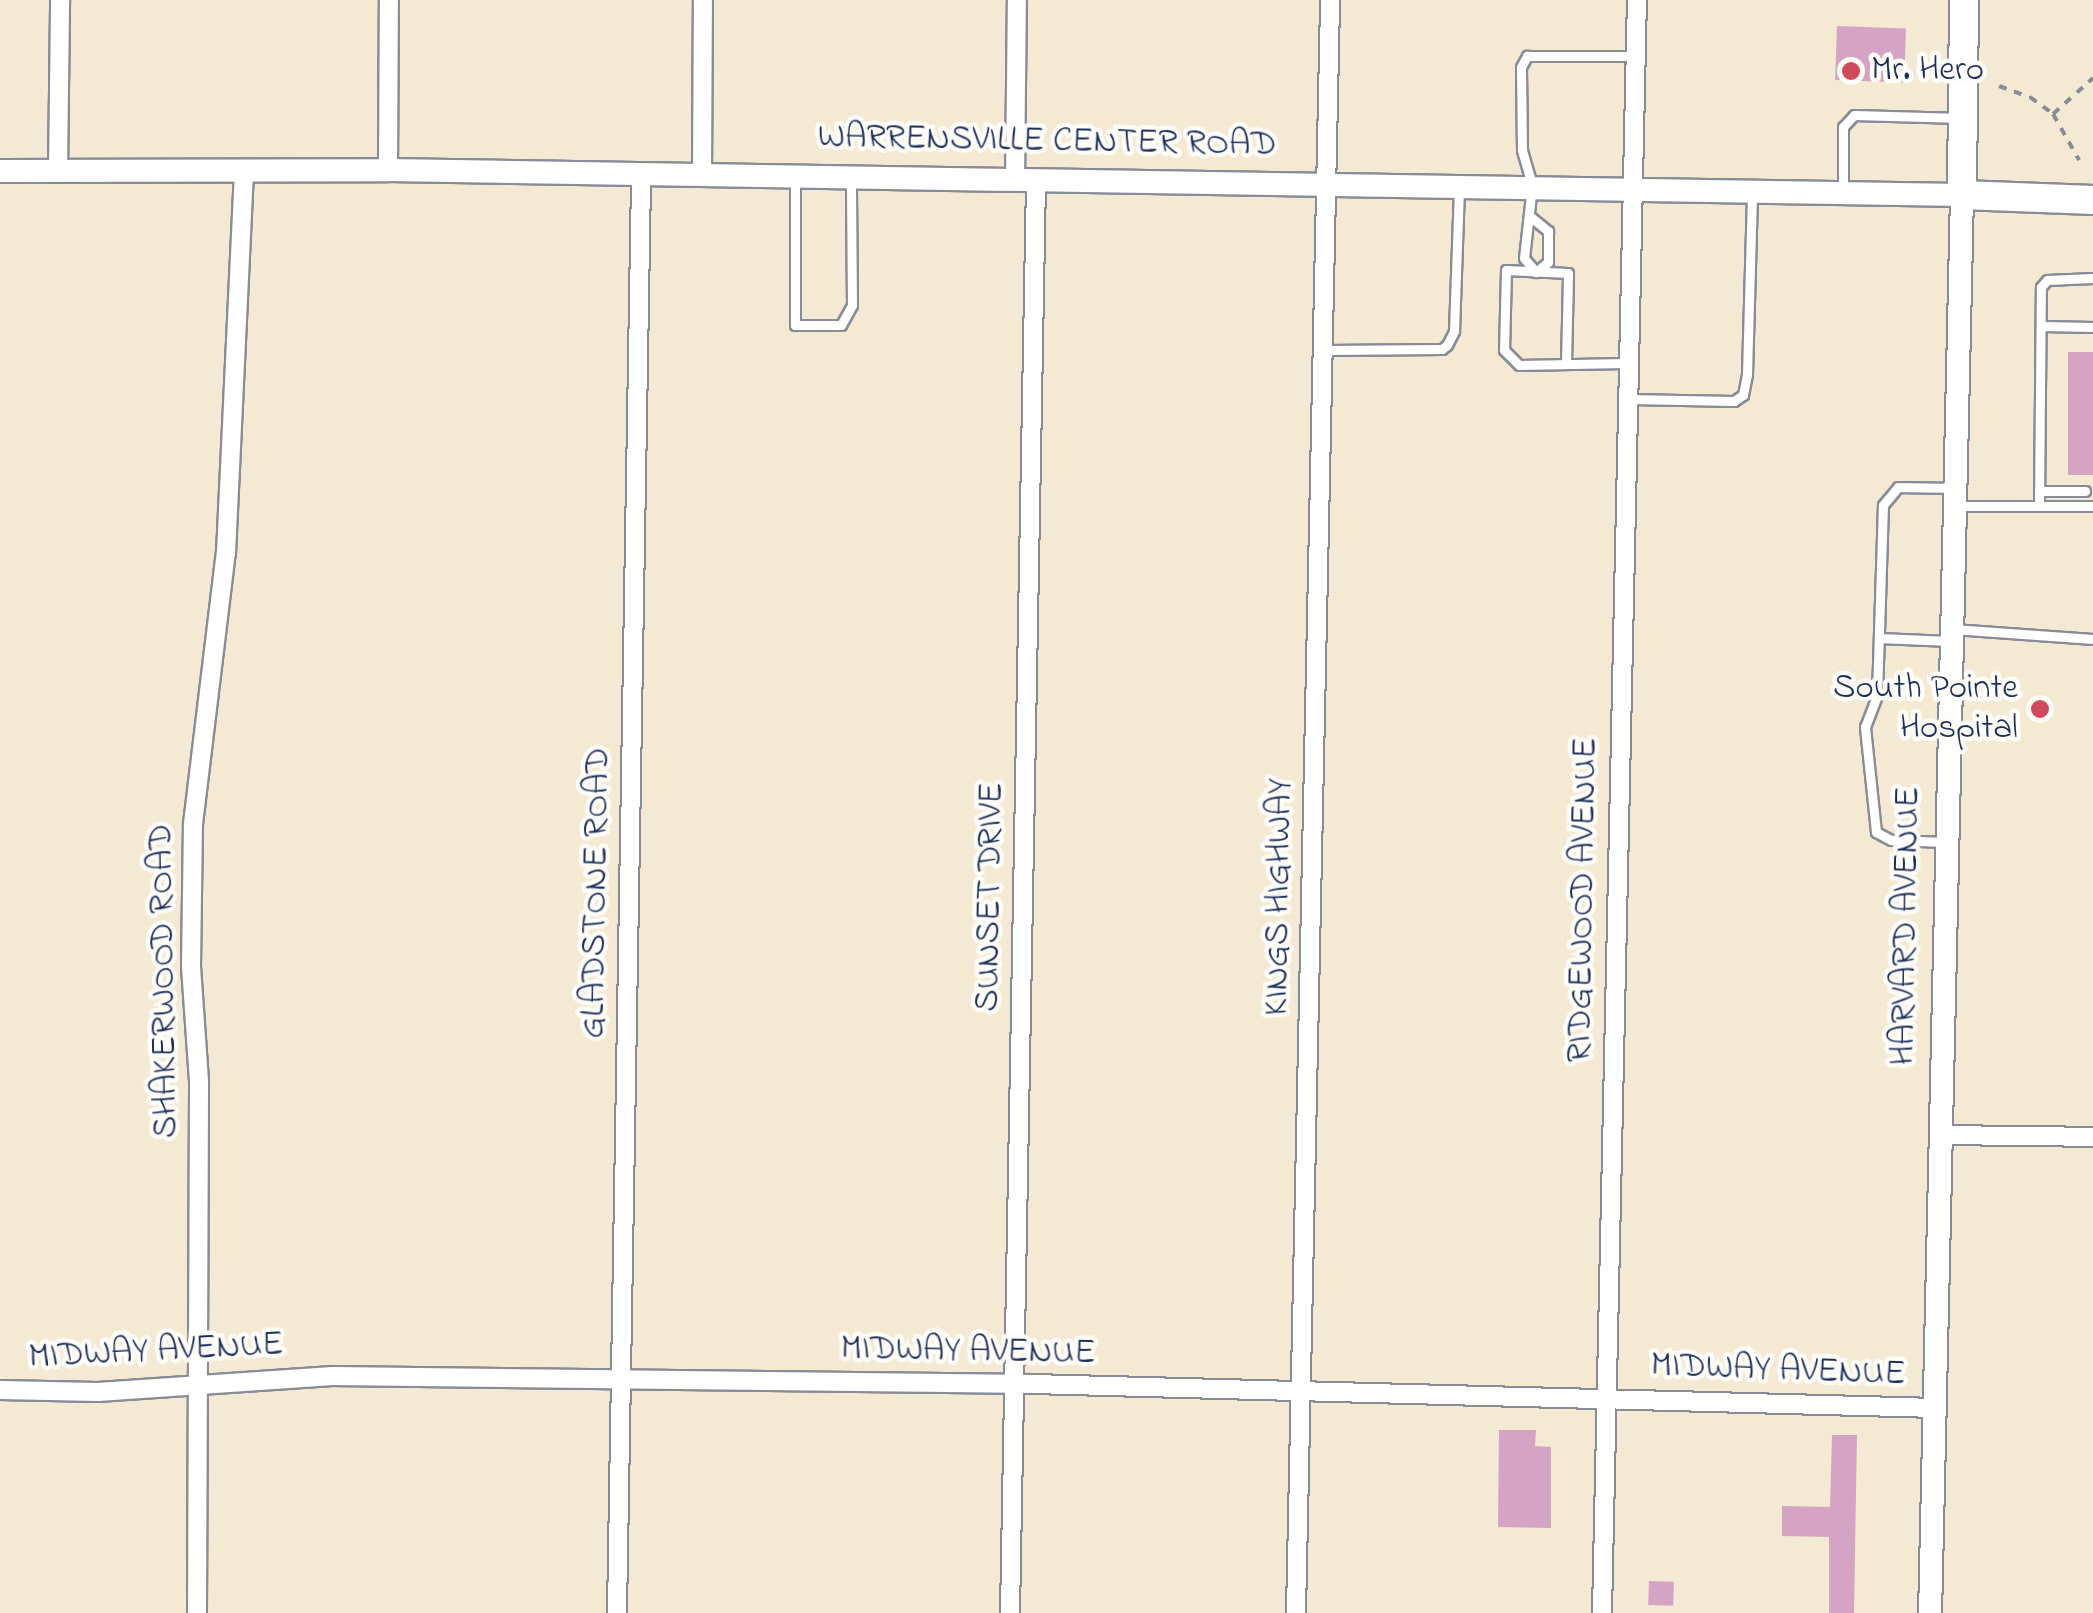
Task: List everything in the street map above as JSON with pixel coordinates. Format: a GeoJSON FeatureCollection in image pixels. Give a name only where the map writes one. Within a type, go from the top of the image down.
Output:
{"type":"FeatureCollection","features":[{"type":"Feature","properties":{"kind":"main road","name":"HARVARD AVENUE"},"geometry":{"type":"LineString","coordinates":[[1930,1613],[1964,0]]}},
{"type":"Feature","properties":{"kind":"main road","name":"WARRENSVILLE CENTER ROAD"},"geometry":{"type":"LineString","coordinates":[[0,171],[388,170],[1329,182],[1843,191],[2093,200]]}},
{"type":"Feature","properties":{"kind":"street"},"geometry":{"type":"LineString","coordinates":[[58,172],[60,0]]}},
{"type":"Feature","properties":{"kind":"street"},"geometry":{"type":"LineString","coordinates":[[388,170],[389,0]]}},
{"type":"Feature","properties":{"kind":"street"},"geometry":{"type":"LineString","coordinates":[[702,176],[703,0]]}},
{"type":"Feature","properties":{"kind":"street","name":"SUNSET DRIVE"},"geometry":{"type":"LineString","coordinates":[[1010,1613],[1016,1384],[1026,181],[1017,0]]}},
{"type":"Feature","properties":{"kind":"street","name":"KINGS HIGHWAY"},"geometry":{"type":"LineString","coordinates":[[1296,1613],[1326,350],[1330,0]]}},
{"type":"Feature","properties":{"kind":"street","name":"RIDGEWOOD AVENUE"},"geometry":{"type":"LineString","coordinates":[[1602,1613],[1626,364],[1637,0]]}},
{"type":"Feature","properties":{"kind":"street","name":"SHAKERWOOD ROAD"},"geometry":{"type":"LineString","coordinates":[[197,1613],[199,1082],[191,966],[193,824],[226,553],[244,172]]}},
{"type":"Feature","properties":{"kind":"street","name":"GLADSTONE ROAD"},"geometry":{"type":"LineString","coordinates":[[617,1613],[641,174]]}},
{"type":"Feature","properties":{"kind":"street"},"geometry":{"type":"LineString","coordinates":[[1940,1135],[2093,1137]]}},
{"type":"Feature","properties":{"kind":"street","name":"MIDWAY AVENUE"},"geometry":{"type":"LineString","coordinates":[[0,1390],[98,1392],[199,1382],[332,1376],[1016,1384],[1935,1408]]}},
{"type":"Feature","properties":{"kind":"lane"},"geometry":{"type":"LineString","coordinates":[[1536,272],[1524,258],[1524,231],[1532,218],[1532,185],[1522,134],[1521,67],[1527,56],[1636,56]]}},
{"type":"Feature","properties":{"kind":"lane"},"geometry":{"type":"LineString","coordinates":[[1843,191],[1843,127],[1854,115],[1963,118]]}},
{"type":"Feature","properties":{"kind":"lane"},"geometry":{"type":"LineString","coordinates":[[796,177],[795,324],[841,325],[852,306],[851,178]]}},
{"type":"Feature","properties":{"kind":"lane"},"geometry":{"type":"LineString","coordinates":[[1326,350],[1442,349],[1447,345],[1454,331],[1459,184]]}},
{"type":"Feature","properties":{"kind":"lane"},"geometry":{"type":"LineString","coordinates":[[1626,400],[1734,401],[1743,395],[1748,374],[1752,190]]}},
{"type":"Feature","properties":{"kind":"lane"},"geometry":{"type":"LineString","coordinates":[[1532,218],[1548,231],[1548,262],[1536,272]]}},
{"type":"Feature","properties":{"kind":"lane"},"geometry":{"type":"LineString","coordinates":[[1566,364],[1568,273],[1506,270],[1504,350],[1519,365],[1626,364]]}},
{"type":"Feature","properties":{"kind":"lane"},"geometry":{"type":"LineString","coordinates":[[2039,506],[2041,287],[2047,280],[2093,278]]}},
{"type":"Feature","properties":{"kind":"lane"},"geometry":{"type":"LineString","coordinates":[[2041,326],[2093,327]]}},
{"type":"Feature","properties":{"kind":"lane"},"geometry":{"type":"LineString","coordinates":[[1946,842],[1890,840],[1876,832],[1865,726],[1877,695],[1883,505],[1898,488],[2039,506],[2093,506]]}},
{"type":"Feature","properties":{"kind":"lane"},"geometry":{"type":"LineString","coordinates":[[2039,492],[2085,492]]}},
{"type":"Feature","properties":{"kind":"lane"},"geometry":{"type":"LineString","coordinates":[[1879,638],[2093,638]]}},
{"type":"Feature","properties":{"kind":"path"},"geometry":{"type":"LineString","coordinates":[[2052,114],[2093,78]]}},
{"type":"Feature","properties":{"kind":"path"},"geometry":{"type":"LineString","coordinates":[[1999,86],[2030,96],[2052,114],[2080,160]]}},
{"type":"Feature","properties":{"kind":"building"},"geometry":{"type":"Polygon","coordinates":[[[1837,26],[1906,28],[1904,82],[1835,80],[1837,26]]]}},
{"type":"Feature","properties":{"kind":"building"},"geometry":{"type":"Polygon","coordinates":[[[2068,352],[2093,352],[2093,475],[2068,475],[2068,352]]]}},
{"type":"Feature","properties":{"kind":"building"},"geometry":{"type":"Polygon","coordinates":[[[1499,1430],[1536,1430],[1535,1446],[1551,1447],[1551,1528],[1498,1527],[1499,1430]]]}},
{"type":"Feature","properties":{"kind":"building"},"geometry":{"type":"Polygon","coordinates":[[[1832,1435],[1857,1435],[1854,1613],[1829,1613],[1829,1537],[1782,1536],[1782,1506],[1830,1507],[1832,1435]]]}},
{"type":"Feature","properties":{"kind":"building"},"geometry":{"type":"Polygon","coordinates":[[[1649,1581],[1674,1582],[1673,1606],[1648,1605],[1649,1581]]]}},
{"type":"Feature","properties":{"kind":"place","name":"Mr. Hero"},"geometry":{"type":"Point","coordinates":[1851,71]}},
{"type":"Feature","properties":{"kind":"place","name":"South Pointe Hospital"},"geometry":{"type":"Point","coordinates":[2040,709]}}]}
